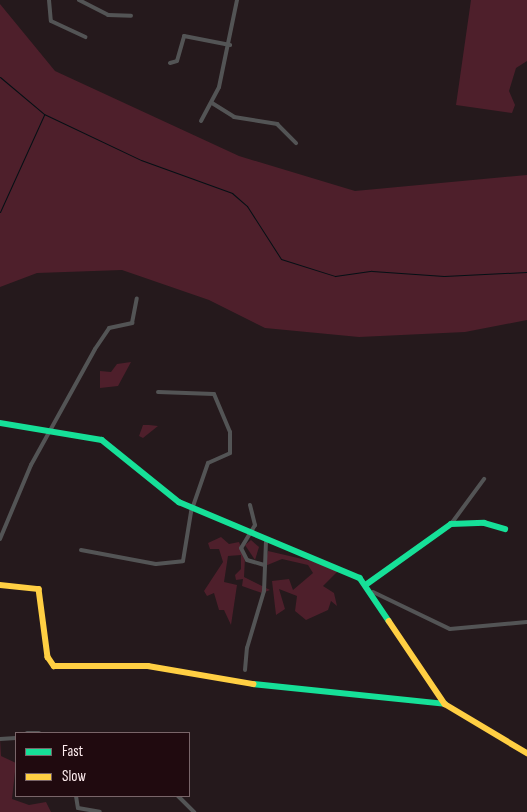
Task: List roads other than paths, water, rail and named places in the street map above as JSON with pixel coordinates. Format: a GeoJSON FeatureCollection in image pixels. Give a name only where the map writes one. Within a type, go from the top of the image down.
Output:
{"type":"FeatureCollection","features":[{"type":"Feature","properties":{"kind":"street"},"geometry":{"type":"LineString","coordinates":[[50,0],[51,21],[85,37]]}},
{"type":"Feature","properties":{"kind":"street"},"geometry":{"type":"LineString","coordinates":[[79,0],[108,15],[131,16]]}},
{"type":"Feature","properties":{"kind":"street"},"geometry":{"type":"LineString","coordinates":[[200,121],[212,103],[230,45],[237,0]]}},
{"type":"Feature","properties":{"kind":"street"},"geometry":{"type":"LineString","coordinates":[[170,63],[177,61],[184,36],[230,45]]}},
{"type":"Feature","properties":{"kind":"street"},"geometry":{"type":"LineString","coordinates":[[212,103],[234,117],[277,124],[296,143]]}},
{"type":"Feature","properties":{"kind":"street"},"geometry":{"type":"LineString","coordinates":[[0,540],[30,466],[106,330],[133,321],[137,298]]}},
{"type":"Feature","properties":{"kind":"street"},"geometry":{"type":"LineString","coordinates":[[81,550],[156,564],[184,561],[193,507],[209,460],[230,453],[229,426],[214,394],[158,392]]}},
{"type":"Feature","properties":{"kind":"street"},"geometry":{"type":"LineString","coordinates":[[0,424],[49,435],[102,440],[163,491],[193,507],[266,542],[344,568],[367,584],[445,704]]}},
{"type":"Feature","properties":{"kind":"street"},"geometry":{"type":"LineString","coordinates":[[367,584],[451,524],[484,479]]}},
{"type":"Feature","properties":{"kind":"street"},"geometry":{"type":"LineString","coordinates":[[250,506],[256,519],[250,534],[242,543],[244,554],[264,565]]}},
{"type":"Feature","properties":{"kind":"street"},"geometry":{"type":"LineString","coordinates":[[451,524],[484,523],[505,529]]}},
{"type":"Feature","properties":{"kind":"street"},"geometry":{"type":"LineString","coordinates":[[245,670],[246,648],[264,591],[266,542]]}},
{"type":"Feature","properties":{"kind":"street"},"geometry":{"type":"LineString","coordinates":[[0,585],[39,589],[48,656],[54,666],[148,666],[229,683],[308,687],[445,704],[527,753]]}},
{"type":"Feature","properties":{"kind":"street"},"geometry":{"type":"LineString","coordinates":[[372,592],[450,629],[527,622]]}},
{"type":"Feature","properties":{"kind":"street"},"geometry":{"type":"LineString","coordinates":[[0,740],[15,738]]}},
{"type":"Feature","properties":{"kind":"street"},"geometry":{"type":"LineString","coordinates":[[76,797],[78,808],[100,812]]}},
{"type":"Feature","properties":{"kind":"street"},"geometry":{"type":"LineString","coordinates":[[179,797],[194,812]]}},
{"type":"Feature","properties":{"kind":"waterway"},"geometry":{"type":"LineString","coordinates":[[0,77],[44,114],[141,160],[232,193],[247,206],[281,259],[335,276],[372,271],[444,276],[527,272]]}},
{"type":"Feature","properties":{"kind":"waterway"},"geometry":{"type":"LineString","coordinates":[[0,212],[44,115]]}}]}
